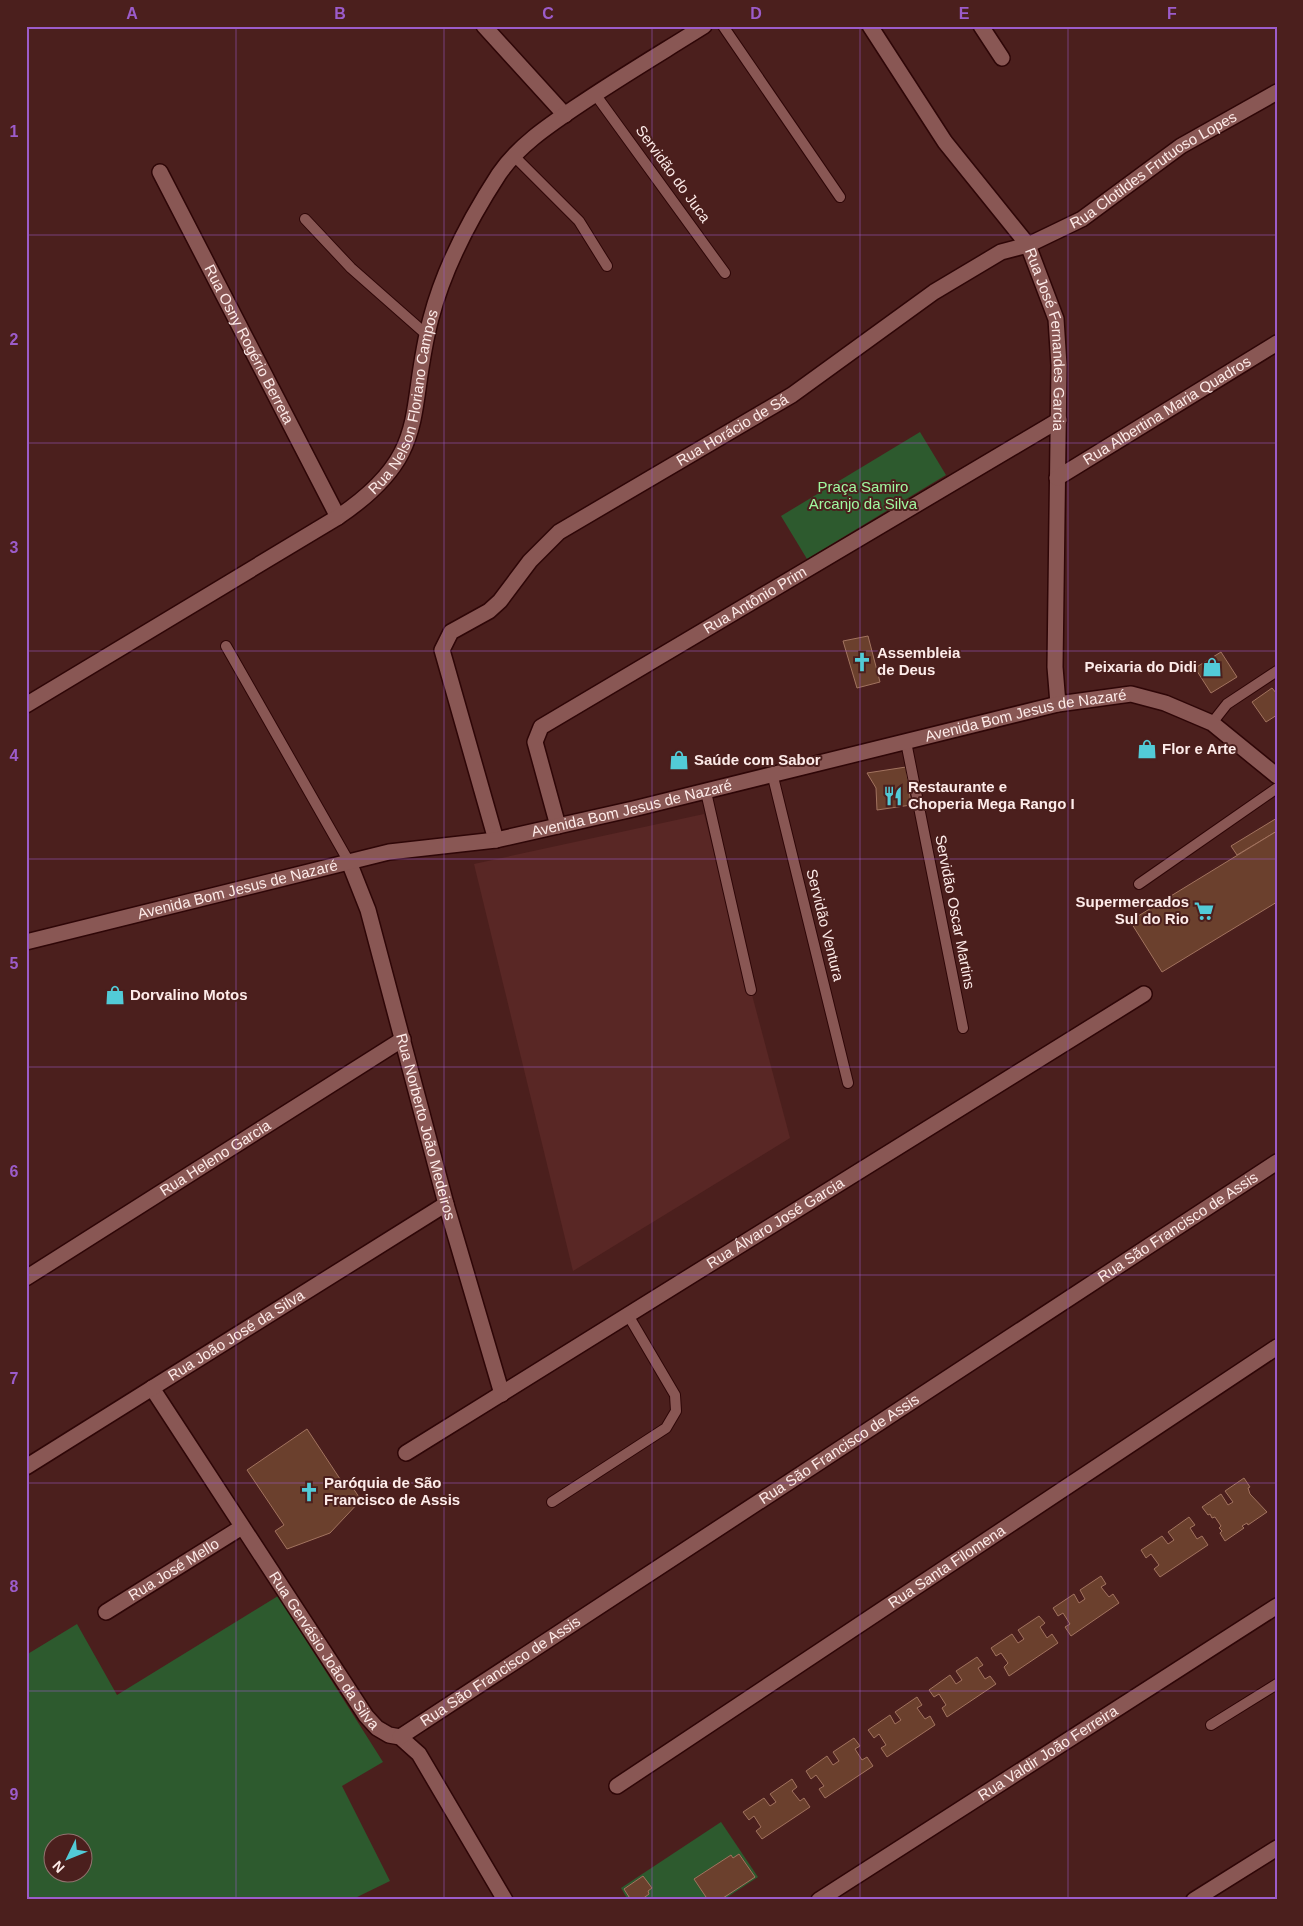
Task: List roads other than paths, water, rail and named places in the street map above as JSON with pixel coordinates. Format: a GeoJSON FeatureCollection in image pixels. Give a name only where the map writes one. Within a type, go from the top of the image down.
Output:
{"type":"FeatureCollection","features":[{"type":"Feature","properties":{"kind":"street"},"geometry":{"type":"LineString","coordinates":[[484,26],[564,115]]}},
{"type":"Feature","properties":{"kind":"street","name":"Rua Nelson Floriano Campos"},"geometry":{"type":"LineString","coordinates":[[26,705],[338,518],[370,496],[397,465],[406,447],[418,400],[427,335],[437,298],[465,233],[500,173],[533,138],[564,115],[704,26]]}},
{"type":"Feature","properties":{"kind":"street","name":"Rua José Fernandes Garcia"},"geometry":{"type":"LineString","coordinates":[[870,26],[945,142],[1028,245],[1056,319],[1059,358],[1059,420],[1056,478],[1055,667],[1058,704]]}},
{"type":"Feature","properties":{"kind":"street"},"geometry":{"type":"LineString","coordinates":[[981,26],[1002,58]]}},
{"type":"Feature","properties":{"kind":"street","name":"Rua Clotildes Frutuoso Lopes"},"geometry":{"type":"LineString","coordinates":[[1028,245],[1082,219],[1181,146],[1277,92]]}},
{"type":"Feature","properties":{"kind":"street","name":"Rua Osny Rogério Berreta"},"geometry":{"type":"LineString","coordinates":[[160,172],[338,518]]}},
{"type":"Feature","properties":{"kind":"street","name":"Rua Horácio de Sá"},"geometry":{"type":"LineString","coordinates":[[496,840],[442,650],[451,632],[489,611],[500,601],[544,545],[559,532],[769,410],[943,287],[1001,252],[1028,245]]}},
{"type":"Feature","properties":{"kind":"street","name":"Rua Albertina Maria Quadros"},"geometry":{"type":"LineString","coordinates":[[1056,478],[1277,343]]}},
{"type":"Feature","properties":{"kind":"street","name":"Rua Antônio Prim"},"geometry":{"type":"LineString","coordinates":[[558,826],[535,742],[541,728],[1059,420]]}},
{"type":"Feature","properties":{"kind":"street","name":"Avenida Bom Jesus de Nazaré"},"geometry":{"type":"LineString","coordinates":[[26,942],[389,852],[496,840],[706,792],[772,773],[1058,704],[1131,694],[1165,703],[1212,723],[1277,776]]}},
{"type":"Feature","properties":{"kind":"street","name":"Rua Norberto João Medeiros"},"geometry":{"type":"LineString","coordinates":[[349,862],[368,910],[446,1204],[502,1394]]}},
{"type":"Feature","properties":{"kind":"street","name":"Rua Álvaro José Garcia"},"geometry":{"type":"LineString","coordinates":[[406,1454],[1144,994]]}},
{"type":"Feature","properties":{"kind":"street","name":"Rua Heleno Garcia"},"geometry":{"type":"LineString","coordinates":[[26,1278],[403,1039]]}},
{"type":"Feature","properties":{"kind":"street","name":"Rua São Francisco de Assis"},"geometry":{"type":"LineString","coordinates":[[400,1737],[1277,1162]]}},
{"type":"Feature","properties":{"kind":"street","name":"Rua João José da Silva"},"geometry":{"type":"LineString","coordinates":[[26,1467],[446,1204]]}},
{"type":"Feature","properties":{"kind":"street","name":"Rua Santa Filomena"},"geometry":{"type":"LineString","coordinates":[[618,1786],[1277,1347]]}},
{"type":"Feature","properties":{"kind":"street","name":"Rua Gervásio João da Silva"},"geometry":{"type":"LineString","coordinates":[[152,1388],[366,1716],[377,1728],[389,1735],[400,1737],[418,1754],[505,1900]]}},
{"type":"Feature","properties":{"kind":"street","name":"Rua José Mello"},"geometry":{"type":"LineString","coordinates":[[106,1612],[242,1527]]}},
{"type":"Feature","properties":{"kind":"street","name":"Rua Valdir João Ferreira"},"geometry":{"type":"LineString","coordinates":[[819,1900],[1277,1606]]}},
{"type":"Feature","properties":{"kind":"street"},"geometry":{"type":"LineString","coordinates":[[1194,1900],[1277,1848]]}},
{"type":"Feature","properties":{"kind":"lane"},"geometry":{"type":"LineString","coordinates":[[723,26],[840,198]]}},
{"type":"Feature","properties":{"kind":"lane","name":"Servidão do Juca"},"geometry":{"type":"LineString","coordinates":[[595,94],[724,273]]}},
{"type":"Feature","properties":{"kind":"lane"},"geometry":{"type":"LineString","coordinates":[[514,156],[579,220],[607,266]]}},
{"type":"Feature","properties":{"kind":"lane"},"geometry":{"type":"LineString","coordinates":[[306,219],[351,268],[427,335]]}},
{"type":"Feature","properties":{"kind":"lane"},"geometry":{"type":"LineString","coordinates":[[226,646],[349,862]]}},
{"type":"Feature","properties":{"kind":"lane"},"geometry":{"type":"LineString","coordinates":[[1212,723],[1227,704],[1277,671]]}},
{"type":"Feature","properties":{"kind":"lane","name":"Servidão Oscar Martins"},"geometry":{"type":"LineString","coordinates":[[906,742],[963,1028]]}},
{"type":"Feature","properties":{"kind":"lane","name":"Servidão Ventura"},"geometry":{"type":"LineString","coordinates":[[772,773],[848,1083]]}},
{"type":"Feature","properties":{"kind":"lane"},"geometry":{"type":"LineString","coordinates":[[1139,884],[1277,788]]}},
{"type":"Feature","properties":{"kind":"lane"},"geometry":{"type":"LineString","coordinates":[[706,792],[751,990]]}},
{"type":"Feature","properties":{"kind":"lane"},"geometry":{"type":"LineString","coordinates":[[552,1502],[666,1428],[676,1411],[675,1395],[628,1315]]}},
{"type":"Feature","properties":{"kind":"lane"},"geometry":{"type":"LineString","coordinates":[[1211,1725],[1277,1684]]}},
{"type":"Feature","properties":{"kind":"place","name":"Assembleia de Deus"},"geometry":{"type":"Point","coordinates":[862,662]}},
{"type":"Feature","properties":{"kind":"place","name":"Peixaria do Didi"},"geometry":{"type":"Point","coordinates":[1212,667]}},
{"type":"Feature","properties":{"kind":"place","name":"Flor e Arte"},"geometry":{"type":"Point","coordinates":[1147,749]}},
{"type":"Feature","properties":{"kind":"place","name":"Saúde com Sabor"},"geometry":{"type":"Point","coordinates":[679,760]}},
{"type":"Feature","properties":{"kind":"place","name":"Restaurante e Choperia Mega Rango I"},"geometry":{"type":"Point","coordinates":[893,796]}},
{"type":"Feature","properties":{"kind":"place","name":"Supermercados Sul do Rio"},"geometry":{"type":"Point","coordinates":[1204,911]}},
{"type":"Feature","properties":{"kind":"place","name":"Dorvalino Motos"},"geometry":{"type":"Point","coordinates":[115,995]}},
{"type":"Feature","properties":{"kind":"place","name":"Paróquia de São Francisco de Assis"},"geometry":{"type":"Point","coordinates":[309,1492]}},
{"type":"Feature","properties":{"kind":"park label","name":"Praça Samiro Arcanjo da Silva"},"geometry":{"type":"Point","coordinates":[863,496]}}]}
